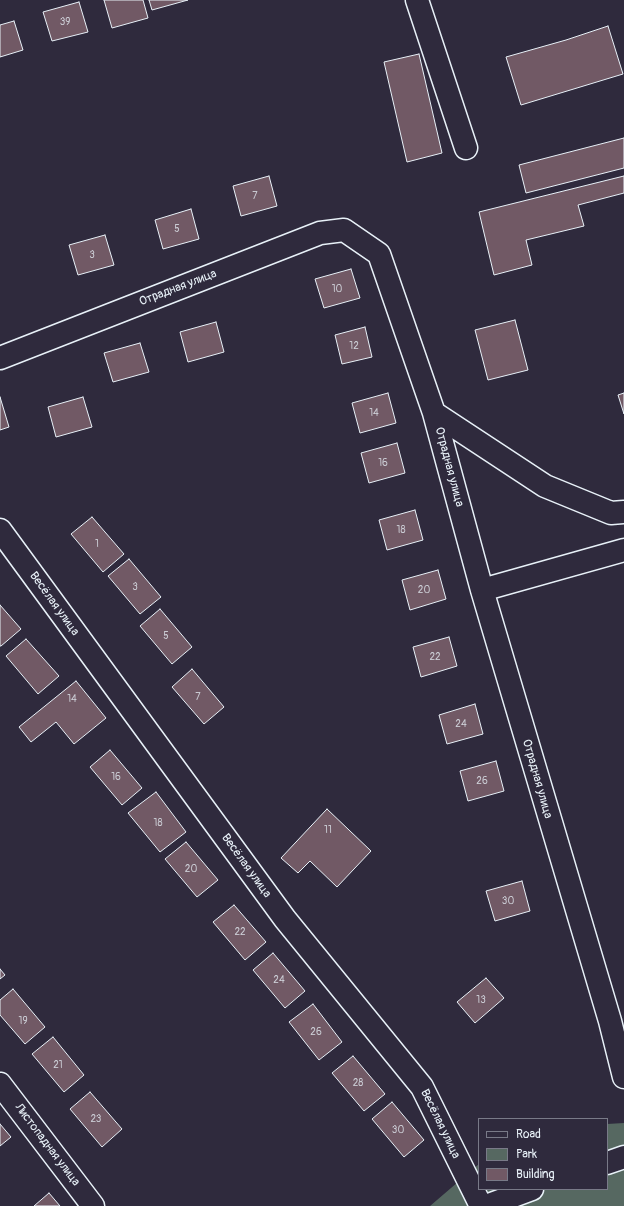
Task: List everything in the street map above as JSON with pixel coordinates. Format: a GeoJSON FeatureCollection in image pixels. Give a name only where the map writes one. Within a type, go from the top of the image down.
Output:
{"type":"FeatureCollection","features":[{"type":"Feature","properties":{"kind":"street"},"geometry":{"type":"LineString","coordinates":[[417,0],[466,148]]}},
{"type":"Feature","properties":{"kind":"street","name":"Отрадная улица"},"geometry":{"type":"LineString","coordinates":[[0,358],[320,233],[344,230],[379,254],[434,413],[482,590],[603,1004],[610,1021],[624,1077]]}},
{"type":"Feature","properties":{"kind":"street"},"geometry":{"type":"LineString","coordinates":[[434,413],[546,486],[610,513],[624,512]]}},
{"type":"Feature","properties":{"kind":"street","name":"Весёлая улица"},"geometry":{"type":"LineString","coordinates":[[0,530],[285,919],[422,1087],[481,1206]]}},
{"type":"Feature","properties":{"kind":"street"},"geometry":{"type":"LineString","coordinates":[[482,590],[624,550]]}},
{"type":"Feature","properties":{"kind":"street","name":"Листопадная улица"},"geometry":{"type":"LineString","coordinates":[[0,1084],[93,1206]]}},
{"type":"Feature","properties":{"kind":"street"},"geometry":{"type":"LineString","coordinates":[[608,1163],[624,1157]]}},
{"type":"Feature","properties":{"kind":"street"},"geometry":{"type":"LineString","coordinates":[[486,1206],[529,1190]]}},
{"type":"Feature","properties":{"kind":"green space"},"geometry":{"type":"Polygon","coordinates":[[[624,1123],[624,1206],[430,1206],[478,1165],[478,1190],[608,1190],[608,1124],[624,1123]]]}},
{"type":"Feature","properties":{"kind":"building"},"geometry":{"type":"Polygon","coordinates":[[[104,0],[143,0],[148,18],[112,28],[104,0]]]}},
{"type":"Feature","properties":{"kind":"building"},"geometry":{"type":"Polygon","coordinates":[[[149,0],[188,0],[152,10],[149,0]]]}},
{"type":"Feature","properties":{"kind":"building"},"geometry":{"type":"Polygon","coordinates":[[[79,2],[88,32],[52,41],[43,12],[79,2]]]}},
{"type":"Feature","properties":{"kind":"building"},"geometry":{"type":"Polygon","coordinates":[[[14,21],[23,50],[0,57],[0,25],[14,21]]]}},
{"type":"Feature","properties":{"kind":"building"},"geometry":{"type":"Polygon","coordinates":[[[608,26],[623,74],[521,105],[506,57],[608,26]]]}},
{"type":"Feature","properties":{"kind":"building"},"geometry":{"type":"Polygon","coordinates":[[[419,54],[442,153],[407,162],[384,62],[419,54]]]}},
{"type":"Feature","properties":{"kind":"building"},"geometry":{"type":"Polygon","coordinates":[[[624,138],[624,168],[526,193],[519,165],[624,138]]]}},
{"type":"Feature","properties":{"kind":"building"},"geometry":{"type":"Polygon","coordinates":[[[269,176],[277,206],[241,216],[233,186],[269,176]]]}},
{"type":"Feature","properties":{"kind":"building"},"geometry":{"type":"Polygon","coordinates":[[[624,176],[624,193],[578,205],[584,226],[526,240],[532,265],[494,275],[479,212],[624,176]]]}},
{"type":"Feature","properties":{"kind":"building"},"geometry":{"type":"Polygon","coordinates":[[[191,209],[199,239],[163,249],[155,220],[191,209]]]}},
{"type":"Feature","properties":{"kind":"building"},"geometry":{"type":"Polygon","coordinates":[[[105,235],[114,265],[78,275],[69,245],[105,235]]]}},
{"type":"Feature","properties":{"kind":"building"},"geometry":{"type":"Polygon","coordinates":[[[351,269],[360,298],[324,308],[315,279],[351,269]]]}},
{"type":"Feature","properties":{"kind":"building"},"geometry":{"type":"Polygon","coordinates":[[[515,320],[528,370],[488,380],[475,330],[515,320]]]}},
{"type":"Feature","properties":{"kind":"building"},"geometry":{"type":"Polygon","coordinates":[[[216,322],[224,352],[188,362],[180,332],[216,322]]]}},
{"type":"Feature","properties":{"kind":"building"},"geometry":{"type":"Polygon","coordinates":[[[365,327],[372,357],[342,364],[335,335],[365,327]]]}},
{"type":"Feature","properties":{"kind":"building"},"geometry":{"type":"Polygon","coordinates":[[[140,343],[149,372],[113,382],[104,353],[140,343]]]}},
{"type":"Feature","properties":{"kind":"building"},"geometry":{"type":"Polygon","coordinates":[[[388,393],[396,423],[360,433],[352,403],[388,393]]]}},
{"type":"Feature","properties":{"kind":"building"},"geometry":{"type":"Polygon","coordinates":[[[624,393],[624,414],[618,395],[624,393]]]}},
{"type":"Feature","properties":{"kind":"building"},"geometry":{"type":"Polygon","coordinates":[[[0,397],[9,427],[0,430],[0,397]]]}},
{"type":"Feature","properties":{"kind":"building"},"geometry":{"type":"Polygon","coordinates":[[[83,397],[92,427],[56,437],[48,407],[83,397]]]}},
{"type":"Feature","properties":{"kind":"building"},"geometry":{"type":"Polygon","coordinates":[[[397,443],[405,473],[369,483],[361,453],[397,443]]]}},
{"type":"Feature","properties":{"kind":"building"},"geometry":{"type":"Polygon","coordinates":[[[415,510],[423,540],[387,550],[379,520],[415,510]]]}},
{"type":"Feature","properties":{"kind":"building"},"geometry":{"type":"Polygon","coordinates":[[[92,517],[124,554],[103,572],[71,534],[92,517]]]}},
{"type":"Feature","properties":{"kind":"building"},"geometry":{"type":"Polygon","coordinates":[[[129,559],[161,597],[140,614],[108,576],[129,559]]]}},
{"type":"Feature","properties":{"kind":"building"},"geometry":{"type":"Polygon","coordinates":[[[438,570],[446,599],[410,610],[402,580],[438,570]]]}},
{"type":"Feature","properties":{"kind":"building"},"geometry":{"type":"Polygon","coordinates":[[[0,605],[21,629],[1,646],[0,646],[0,605]]]}},
{"type":"Feature","properties":{"kind":"building"},"geometry":{"type":"Polygon","coordinates":[[[160,609],[192,647],[172,664],[140,626],[160,609]]]}},
{"type":"Feature","properties":{"kind":"building"},"geometry":{"type":"Polygon","coordinates":[[[449,637],[457,666],[421,677],[413,647],[449,637]]]}},
{"type":"Feature","properties":{"kind":"building"},"geometry":{"type":"Polygon","coordinates":[[[26,639],[59,676],[38,694],[6,656],[26,639]]]}},
{"type":"Feature","properties":{"kind":"building"},"geometry":{"type":"Polygon","coordinates":[[[192,669],[224,707],[204,724],[172,687],[192,669]]]}},
{"type":"Feature","properties":{"kind":"building"},"geometry":{"type":"Polygon","coordinates":[[[76,681],[106,718],[74,744],[56,722],[31,742],[19,727],[76,681]]]}},
{"type":"Feature","properties":{"kind":"building"},"geometry":{"type":"Polygon","coordinates":[[[475,704],[483,734],[447,744],[439,715],[475,704]]]}},
{"type":"Feature","properties":{"kind":"building"},"geometry":{"type":"Polygon","coordinates":[[[110,750],[142,788],[122,805],[90,767],[110,750]]]}},
{"type":"Feature","properties":{"kind":"building"},"geometry":{"type":"Polygon","coordinates":[[[496,761],[504,791],[468,801],[460,771],[496,761]]]}},
{"type":"Feature","properties":{"kind":"building"},"geometry":{"type":"Polygon","coordinates":[[[156,792],[186,832],[160,852],[128,813],[156,792]]]}},
{"type":"Feature","properties":{"kind":"building"},"geometry":{"type":"Polygon","coordinates":[[[327,809],[371,851],[337,887],[310,861],[298,873],[281,858],[327,809]]]}},
{"type":"Feature","properties":{"kind":"building"},"geometry":{"type":"Polygon","coordinates":[[[186,842],[218,880],[197,897],[165,859],[186,842]]]}},
{"type":"Feature","properties":{"kind":"building"},"geometry":{"type":"Polygon","coordinates":[[[522,881],[530,911],[495,921],[486,891],[522,881]]]}},
{"type":"Feature","properties":{"kind":"building"},"geometry":{"type":"Polygon","coordinates":[[[234,905],[266,942],[245,960],[213,922],[234,905]]]}},
{"type":"Feature","properties":{"kind":"building"},"geometry":{"type":"Polygon","coordinates":[[[273,953],[305,991],[285,1008],[253,970],[273,953]]]}},
{"type":"Feature","properties":{"kind":"building"},"geometry":{"type":"Polygon","coordinates":[[[0,969],[5,975],[0,979],[0,969]]]}},
{"type":"Feature","properties":{"kind":"building"},"geometry":{"type":"Polygon","coordinates":[[[486,978],[504,998],[475,1023],[457,1002],[486,978]]]}},
{"type":"Feature","properties":{"kind":"building"},"geometry":{"type":"Polygon","coordinates":[[[13,989],[45,1027],[25,1044],[0,1015],[0,1000],[13,989]]]}},
{"type":"Feature","properties":{"kind":"building"},"geometry":{"type":"Polygon","coordinates":[[[313,1004],[342,1042],[319,1060],[289,1022],[313,1004]]]}},
{"type":"Feature","properties":{"kind":"building"},"geometry":{"type":"Polygon","coordinates":[[[53,1037],[84,1075],[64,1092],[32,1054],[53,1037]]]}},
{"type":"Feature","properties":{"kind":"building"},"geometry":{"type":"Polygon","coordinates":[[[353,1056],[385,1094],[364,1111],[332,1073],[353,1056]]]}},
{"type":"Feature","properties":{"kind":"building"},"geometry":{"type":"Polygon","coordinates":[[[90,1092],[122,1129],[102,1147],[70,1109],[90,1092]]]}},
{"type":"Feature","properties":{"kind":"building"},"geometry":{"type":"Polygon","coordinates":[[[392,1102],[424,1140],[404,1157],[372,1119],[392,1102]]]}},
{"type":"Feature","properties":{"kind":"building"},"geometry":{"type":"Polygon","coordinates":[[[0,1124],[11,1137],[0,1146],[0,1124]]]}},
{"type":"Feature","properties":{"kind":"building"},"geometry":{"type":"Polygon","coordinates":[[[49,1193],[60,1206],[34,1206],[49,1193]]]}}]}
